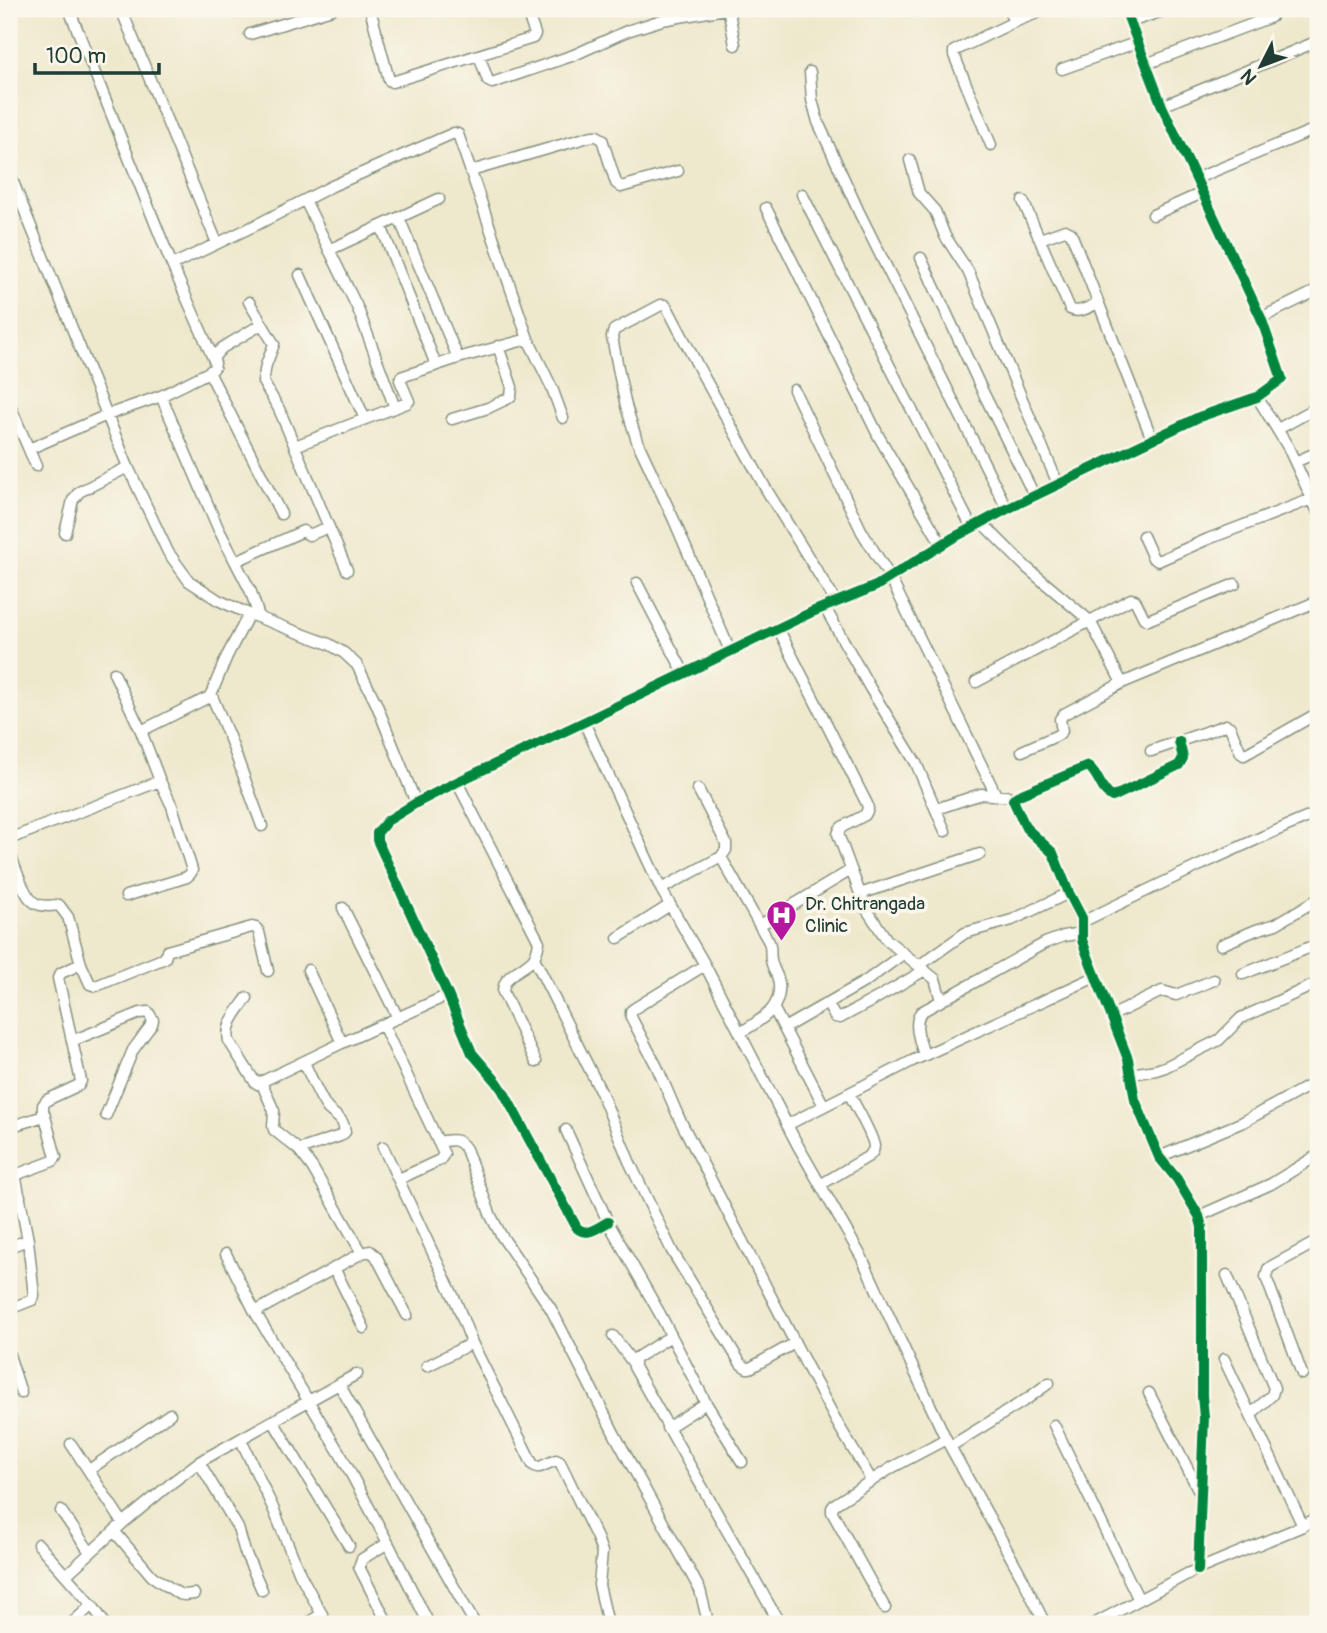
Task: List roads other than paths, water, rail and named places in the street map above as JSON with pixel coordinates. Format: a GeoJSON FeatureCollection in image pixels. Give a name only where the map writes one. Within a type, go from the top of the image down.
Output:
{"type":"FeatureCollection","features":[{"type":"Feature","properties":{"kind":"street"},"geometry":{"type":"LineString","coordinates":[[29,449],[107,415],[161,396],[209,372],[215,363],[172,265],[69,9]]}},
{"type":"Feature","properties":{"kind":"street"},"geometry":{"type":"LineString","coordinates":[[121,9],[217,243]]}},
{"type":"Feature","properties":{"kind":"street"},"geometry":{"type":"LineString","coordinates":[[250,34],[332,9]]}},
{"type":"Feature","properties":{"kind":"street"},"geometry":{"type":"LineString","coordinates":[[370,9],[390,82],[533,38],[535,35],[526,9]]}},
{"type":"Feature","properties":{"kind":"street"},"geometry":{"type":"LineString","coordinates":[[479,55],[488,81],[492,83],[574,55],[628,31],[662,20],[724,9],[729,12],[735,46]]}},
{"type":"Feature","properties":{"kind":"street"},"geometry":{"type":"LineString","coordinates":[[1008,9],[1014,22]]}},
{"type":"Feature","properties":{"kind":"street"},"geometry":{"type":"LineString","coordinates":[[991,145],[954,53],[1046,9]]}},
{"type":"Feature","properties":{"kind":"street"},"geometry":{"type":"LineString","coordinates":[[608,1222],[588,1232],[577,1228],[503,1091],[472,1053],[377,840],[377,833],[387,821],[457,782],[824,606],[876,586],[942,545],[1034,495],[1199,417],[1257,397],[1282,379],[1261,318],[1162,106],[1125,9]]}},
{"type":"Feature","properties":{"kind":"street"},"geometry":{"type":"LineString","coordinates":[[1130,22],[1168,9]]}},
{"type":"Feature","properties":{"kind":"street"},"geometry":{"type":"LineString","coordinates":[[1146,64],[1271,17]]}},
{"type":"Feature","properties":{"kind":"street"},"geometry":{"type":"LineString","coordinates":[[1162,106],[1318,41]]}},
{"type":"Feature","properties":{"kind":"street"},"geometry":{"type":"LineString","coordinates":[[1062,69],[1138,42]]}},
{"type":"Feature","properties":{"kind":"street"},"geometry":{"type":"LineString","coordinates":[[810,72],[812,100],[818,122],[859,212],[1007,509]]}},
{"type":"Feature","properties":{"kind":"street"},"geometry":{"type":"LineString","coordinates":[[1195,178],[1318,128]]}},
{"type":"Feature","properties":{"kind":"street"},"geometry":{"type":"LineString","coordinates":[[172,265],[331,186],[454,133],[459,135],[528,339],[563,418]]}},
{"type":"Feature","properties":{"kind":"street"},"geometry":{"type":"LineString","coordinates":[[471,171],[597,136],[602,139],[618,186],[678,171]]}},
{"type":"Feature","properties":{"kind":"street"},"geometry":{"type":"LineString","coordinates":[[909,160],[918,191],[935,211],[945,236],[968,271],[1058,484]]}},
{"type":"Feature","properties":{"kind":"street"},"geometry":{"type":"LineString","coordinates":[[9,172],[128,467],[168,552],[189,581],[218,600],[329,644],[357,665],[376,703],[416,803]]}},
{"type":"Feature","properties":{"kind":"street"},"geometry":{"type":"LineString","coordinates":[[1153,215],[1202,193]]}},
{"type":"Feature","properties":{"kind":"street"},"geometry":{"type":"LineString","coordinates":[[802,194],[977,525],[1090,621],[1122,683]]}},
{"type":"Feature","properties":{"kind":"street"},"geometry":{"type":"LineString","coordinates":[[329,250],[439,199]]}},
{"type":"Feature","properties":{"kind":"street"},"geometry":{"type":"LineString","coordinates":[[305,200],[358,309],[395,408]]}},
{"type":"Feature","properties":{"kind":"street"},"geometry":{"type":"LineString","coordinates":[[1023,201],[1070,309],[1079,311],[1098,303]]}},
{"type":"Feature","properties":{"kind":"street"},"geometry":{"type":"LineString","coordinates":[[766,208],[879,437],[942,545]]}},
{"type":"Feature","properties":{"kind":"street"},"geometry":{"type":"LineString","coordinates":[[399,218],[458,358]]}},
{"type":"Feature","properties":{"kind":"street"},"geometry":{"type":"LineString","coordinates":[[381,226],[436,365]]}},
{"type":"Feature","properties":{"kind":"street"},"geometry":{"type":"LineString","coordinates":[[1040,239],[1065,230],[1071,233],[1152,439]]}},
{"type":"Feature","properties":{"kind":"street"},"geometry":{"type":"LineString","coordinates":[[921,258],[1034,495]]}},
{"type":"Feature","properties":{"kind":"street"},"geometry":{"type":"LineString","coordinates":[[300,275],[365,419]]}},
{"type":"Feature","properties":{"kind":"street"},"geometry":{"type":"LineString","coordinates":[[1261,318],[1318,290]]}},
{"type":"Feature","properties":{"kind":"street"},"geometry":{"type":"LineString","coordinates":[[249,302],[274,344],[266,365],[264,382],[279,409],[347,570]]}},
{"type":"Feature","properties":{"kind":"street"},"geometry":{"type":"LineString","coordinates":[[730,651],[637,441],[620,378],[612,337],[614,330],[661,305],[668,309],[766,489],[836,602]]}},
{"type":"Feature","properties":{"kind":"street"},"geometry":{"type":"LineString","coordinates":[[213,358],[222,348],[262,324]]}},
{"type":"Feature","properties":{"kind":"street"},"geometry":{"type":"LineString","coordinates":[[295,446],[409,401],[400,378],[458,358],[528,339]]}},
{"type":"Feature","properties":{"kind":"street"},"geometry":{"type":"LineString","coordinates":[[452,419],[488,408],[511,396],[512,387],[498,346]]}},
{"type":"Feature","properties":{"kind":"street"},"geometry":{"type":"LineString","coordinates":[[209,372],[281,514]]}},
{"type":"Feature","properties":{"kind":"street"},"geometry":{"type":"LineString","coordinates":[[794,390],[862,532],[890,577],[996,795]]}},
{"type":"Feature","properties":{"kind":"street"},"geometry":{"type":"LineString","coordinates":[[141,731],[211,694],[223,666],[254,616],[251,592],[218,528],[161,396]]}},
{"type":"Feature","properties":{"kind":"street"},"geometry":{"type":"LineString","coordinates":[[1143,536],[1153,558],[1158,561],[1208,539],[1316,504],[1278,429],[1257,397]]}},
{"type":"Feature","properties":{"kind":"street"},"geometry":{"type":"LineString","coordinates":[[9,403],[36,466]]}},
{"type":"Feature","properties":{"kind":"street"},"geometry":{"type":"LineString","coordinates":[[1278,429],[1318,407]]}},
{"type":"Feature","properties":{"kind":"street"},"geometry":{"type":"LineString","coordinates":[[1295,462],[1318,452]]}},
{"type":"Feature","properties":{"kind":"street"},"geometry":{"type":"LineString","coordinates":[[65,533],[73,500],[79,492],[128,467]]}},
{"type":"Feature","properties":{"kind":"street"},"geometry":{"type":"LineString","coordinates":[[236,561],[303,531],[309,536],[329,527]]}},
{"type":"Feature","properties":{"kind":"street"},"geometry":{"type":"LineString","coordinates":[[637,583],[684,673]]}},
{"type":"Feature","properties":{"kind":"street"},"geometry":{"type":"LineString","coordinates":[[976,682],[1133,599],[1144,618],[1149,620],[1235,584]]}},
{"type":"Feature","properties":{"kind":"street"},"geometry":{"type":"LineString","coordinates":[[1022,751],[1058,735],[1062,731],[1060,719],[1064,714],[1122,683],[1318,601]]}},
{"type":"Feature","properties":{"kind":"street"},"geometry":{"type":"LineString","coordinates":[[824,606],[916,763],[945,831]]}},
{"type":"Feature","properties":{"kind":"street"},"geometry":{"type":"LineString","coordinates":[[778,628],[867,804],[865,815],[838,831],[864,907],[887,940],[935,979],[941,1000]]}},
{"type":"Feature","properties":{"kind":"street"},"geometry":{"type":"LineString","coordinates":[[114,673],[172,806],[192,870],[187,877],[126,896]]}},
{"type":"Feature","properties":{"kind":"street"},"geometry":{"type":"LineString","coordinates":[[211,694],[262,826]]}},
{"type":"Feature","properties":{"kind":"street"},"geometry":{"type":"LineString","coordinates":[[1151,751],[1228,726],[1244,755],[1318,713]]}},
{"type":"Feature","properties":{"kind":"street"},"geometry":{"type":"LineString","coordinates":[[584,722],[661,889],[705,965],[787,1125],[862,1258],[948,1442],[1045,1624]]}},
{"type":"Feature","properties":{"kind":"street"},"geometry":{"type":"LineString","coordinates":[[936,809],[981,794],[1014,797],[1088,766],[1094,771],[1106,793],[1112,797],[1180,765],[1183,758],[1179,741]]}},
{"type":"Feature","properties":{"kind":"street"},"geometry":{"type":"LineString","coordinates":[[9,839],[160,780]]}},
{"type":"Feature","properties":{"kind":"street"},"geometry":{"type":"LineString","coordinates":[[457,782],[539,942],[534,958],[507,978],[502,992],[536,1062]]}},
{"type":"Feature","properties":{"kind":"street"},"geometry":{"type":"LineString","coordinates":[[661,889],[725,853],[727,847],[698,789]]}},
{"type":"Feature","properties":{"kind":"street"},"geometry":{"type":"LineString","coordinates":[[1014,797],[1026,828],[1053,853],[1082,922],[1087,954],[1128,1059],[1135,1100],[1159,1157],[1177,1179],[1199,1216],[1203,1235],[1204,1417],[1198,1570]]}},
{"type":"Feature","properties":{"kind":"street"},"geometry":{"type":"LineString","coordinates":[[1082,922],[1318,813]]}},
{"type":"Feature","properties":{"kind":"street"},"geometry":{"type":"LineString","coordinates":[[9,850],[25,891],[34,903],[59,905],[68,917],[81,964],[90,984],[96,986],[164,958],[167,951],[252,927],[259,932],[268,971]]}},
{"type":"Feature","properties":{"kind":"street"},"geometry":{"type":"LineString","coordinates":[[860,894],[980,854]]}},
{"type":"Feature","properties":{"kind":"street"},"geometry":{"type":"LineString","coordinates":[[721,856],[771,947],[772,964],[779,982],[774,1009],[740,1033]]}},
{"type":"Feature","properties":{"kind":"street"},"geometry":{"type":"LineString","coordinates":[[760,925],[851,870]]}},
{"type":"Feature","properties":{"kind":"street"},"geometry":{"type":"LineString","coordinates":[[827,1003],[832,1014],[840,1018],[922,968],[965,933],[1012,920],[1069,893]]}},
{"type":"Feature","properties":{"kind":"street"},"geometry":{"type":"LineString","coordinates":[[1221,945],[1276,924],[1318,898]]}},
{"type":"Feature","properties":{"kind":"street"},"geometry":{"type":"LineString","coordinates":[[618,938],[670,905]]}},
{"type":"Feature","properties":{"kind":"street"},"geometry":{"type":"LineString","coordinates":[[343,908],[398,1018]]}},
{"type":"Feature","properties":{"kind":"street"},"geometry":{"type":"LineString","coordinates":[[924,1056],[916,1024],[921,1012],[1045,943],[1082,933]]}},
{"type":"Feature","properties":{"kind":"street"},"geometry":{"type":"LineString","coordinates":[[1243,974],[1318,944]]}},
{"type":"Feature","properties":{"kind":"street"},"geometry":{"type":"LineString","coordinates":[[783,1028],[866,981],[903,954]]}},
{"type":"Feature","properties":{"kind":"street"},"geometry":{"type":"LineString","coordinates":[[534,958],[601,1092],[629,1161],[672,1251],[741,1364],[750,1367],[795,1343]]}},
{"type":"Feature","properties":{"kind":"street"},"geometry":{"type":"LineString","coordinates":[[9,1308],[34,1298],[28,1240],[16,1179],[18,1174],[53,1161],[56,1156],[43,1105],[47,1100],[81,1082],[58,978],[61,973],[81,964]]}},
{"type":"Feature","properties":{"kind":"street"},"geometry":{"type":"LineString","coordinates":[[705,965],[635,1008],[631,1011],[631,1017],[657,1066],[668,1097],[795,1343],[872,1481]]}},
{"type":"Feature","properties":{"kind":"street"},"geometry":{"type":"LineString","coordinates":[[308,970],[342,1043]]}},
{"type":"Feature","properties":{"kind":"street"},"geometry":{"type":"LineString","coordinates":[[787,1125],[924,1056],[1096,977]]}},
{"type":"Feature","properties":{"kind":"street"},"geometry":{"type":"LineString","coordinates":[[1111,1016],[1162,991],[1176,995],[1214,980]]}},
{"type":"Feature","properties":{"kind":"street"},"geometry":{"type":"LineString","coordinates":[[1131,1074],[1165,1067],[1219,1040],[1241,1017],[1318,983]]}},
{"type":"Feature","properties":{"kind":"street"},"geometry":{"type":"LineString","coordinates":[[247,998],[229,1027],[228,1038],[258,1084],[448,995]]}},
{"type":"Feature","properties":{"kind":"street"},"geometry":{"type":"LineString","coordinates":[[774,1009],[824,1106]]}},
{"type":"Feature","properties":{"kind":"street"},"geometry":{"type":"LineString","coordinates":[[72,1041],[140,1013],[148,1012],[152,1016],[152,1024],[133,1050],[106,1115]]}},
{"type":"Feature","properties":{"kind":"street"},"geometry":{"type":"LineString","coordinates":[[383,1025],[443,1151],[443,1157],[399,1179]]}},
{"type":"Feature","properties":{"kind":"street"},"geometry":{"type":"LineString","coordinates":[[299,1150],[345,1132],[340,1118],[327,1108],[304,1062]]}},
{"type":"Feature","properties":{"kind":"street"},"geometry":{"type":"LineString","coordinates":[[261,1082],[274,1111],[274,1130],[299,1150],[320,1178],[362,1253]]}},
{"type":"Feature","properties":{"kind":"street"},"geometry":{"type":"LineString","coordinates":[[1159,1157],[1243,1122],[1317,1082]]}},
{"type":"Feature","properties":{"kind":"street"},"geometry":{"type":"LineString","coordinates":[[820,1185],[869,1156],[874,1146],[849,1093]]}},
{"type":"Feature","properties":{"kind":"street"},"geometry":{"type":"LineString","coordinates":[[9,1127],[41,1117],[44,1113]]}},
{"type":"Feature","properties":{"kind":"street"},"geometry":{"type":"LineString","coordinates":[[566,1130],[608,1222],[706,1404],[742,1462]]}},
{"type":"Feature","properties":{"kind":"street"},"geometry":{"type":"LineString","coordinates":[[438,1142],[458,1140],[466,1149],[500,1235],[551,1308],[615,1435],[700,1590],[706,1624]]}},
{"type":"Feature","properties":{"kind":"street"},"geometry":{"type":"LineString","coordinates":[[383,1147],[457,1304],[472,1343],[533,1465],[540,1467],[554,1460],[560,1462],[597,1538],[602,1557],[599,1585],[608,1624]]}},
{"type":"Feature","properties":{"kind":"street"},"geometry":{"type":"LineString","coordinates":[[1199,1216],[1271,1184],[1318,1155]]}},
{"type":"Feature","properties":{"kind":"street"},"geometry":{"type":"LineString","coordinates":[[9,1201],[20,1196]]}},
{"type":"Feature","properties":{"kind":"street"},"geometry":{"type":"LineString","coordinates":[[9,1248],[28,1240]]}},
{"type":"Feature","properties":{"kind":"street"},"geometry":{"type":"LineString","coordinates":[[1301,1374],[1265,1277],[1272,1266],[1318,1241]]}},
{"type":"Feature","properties":{"kind":"street"},"geometry":{"type":"LineString","coordinates":[[255,1311],[370,1251],[376,1256],[407,1315]]}},
{"type":"Feature","properties":{"kind":"street"},"geometry":{"type":"LineString","coordinates":[[226,1254],[255,1311],[342,1457],[429,1624]]}},
{"type":"Feature","properties":{"kind":"street"},"geometry":{"type":"LineString","coordinates":[[334,1268],[363,1328]]}},
{"type":"Feature","properties":{"kind":"street"},"geometry":{"type":"LineString","coordinates":[[1227,1275],[1274,1388],[1272,1395],[1251,1414]]}},
{"type":"Feature","properties":{"kind":"street"},"geometry":{"type":"LineString","coordinates":[[613,1336],[633,1363],[667,1428],[780,1624]]}},
{"type":"Feature","properties":{"kind":"street"},"geometry":{"type":"LineString","coordinates":[[633,1363],[636,1358],[671,1336]]}},
{"type":"Feature","properties":{"kind":"street"},"geometry":{"type":"LineString","coordinates":[[427,1366],[472,1343]]}},
{"type":"Feature","properties":{"kind":"street"},"geometry":{"type":"LineString","coordinates":[[9,1355],[21,1393]]}},
{"type":"Feature","properties":{"kind":"street"},"geometry":{"type":"LineString","coordinates":[[1224,1359],[1303,1526]]}},
{"type":"Feature","properties":{"kind":"street"},"geometry":{"type":"LineString","coordinates":[[66,1575],[123,1523],[199,1462],[357,1374]]}},
{"type":"Feature","properties":{"kind":"street"},"geometry":{"type":"LineString","coordinates":[[885,1608],[832,1512],[832,1506],[893,1467],[948,1442],[1027,1399],[1049,1383]]}},
{"type":"Feature","properties":{"kind":"street"},"geometry":{"type":"LineString","coordinates":[[339,1384],[475,1624]]}},
{"type":"Feature","properties":{"kind":"street"},"geometry":{"type":"LineString","coordinates":[[1149,1393],[1200,1493]]}},
{"type":"Feature","properties":{"kind":"street"},"geometry":{"type":"LineString","coordinates":[[667,1428],[706,1404]]}},
{"type":"Feature","properties":{"kind":"street"},"geometry":{"type":"LineString","coordinates":[[89,1470],[170,1414]]}},
{"type":"Feature","properties":{"kind":"street"},"geometry":{"type":"LineString","coordinates":[[273,1421],[349,1546]]}},
{"type":"Feature","properties":{"kind":"street"},"geometry":{"type":"LineString","coordinates":[[1054,1425],[1139,1600]]}},
{"type":"Feature","properties":{"kind":"street"},"geometry":{"type":"LineString","coordinates":[[240,1440],[273,1508],[300,1574],[327,1624]]}},
{"type":"Feature","properties":{"kind":"street"},"geometry":{"type":"LineString","coordinates":[[71,1444],[123,1523]]}},
{"type":"Feature","properties":{"kind":"street"},"geometry":{"type":"LineString","coordinates":[[199,1462],[238,1528],[245,1552],[262,1590]]}},
{"type":"Feature","properties":{"kind":"street"},"geometry":{"type":"LineString","coordinates":[[61,1511],[90,1552]]}},
{"type":"Feature","properties":{"kind":"street"},"geometry":{"type":"LineString","coordinates":[[1094,1624],[1198,1570],[1303,1526],[1318,1517]]}},
{"type":"Feature","properties":{"kind":"street"},"geometry":{"type":"LineString","coordinates":[[114,1531],[152,1576],[178,1594],[194,1594]]}},
{"type":"Feature","properties":{"kind":"street"},"geometry":{"type":"LineString","coordinates":[[388,1543],[362,1559],[359,1567],[388,1624]]}},
{"type":"Feature","properties":{"kind":"street"},"geometry":{"type":"LineString","coordinates":[[38,1544],[92,1605],[105,1624]]}},
{"type":"Feature","properties":{"kind":"street"},"geometry":{"type":"LineString","coordinates":[[71,1624],[92,1605]]}},
{"type":"Feature","properties":{"kind":"street"},"geometry":{"type":"LineString","coordinates":[[306,1624],[322,1614]]}},
{"type":"Feature","properties":{"kind":"place","name":"Dr. Chitrangada Clinic"},"geometry":{"type":"Point","coordinates":[782,942]}}]}
